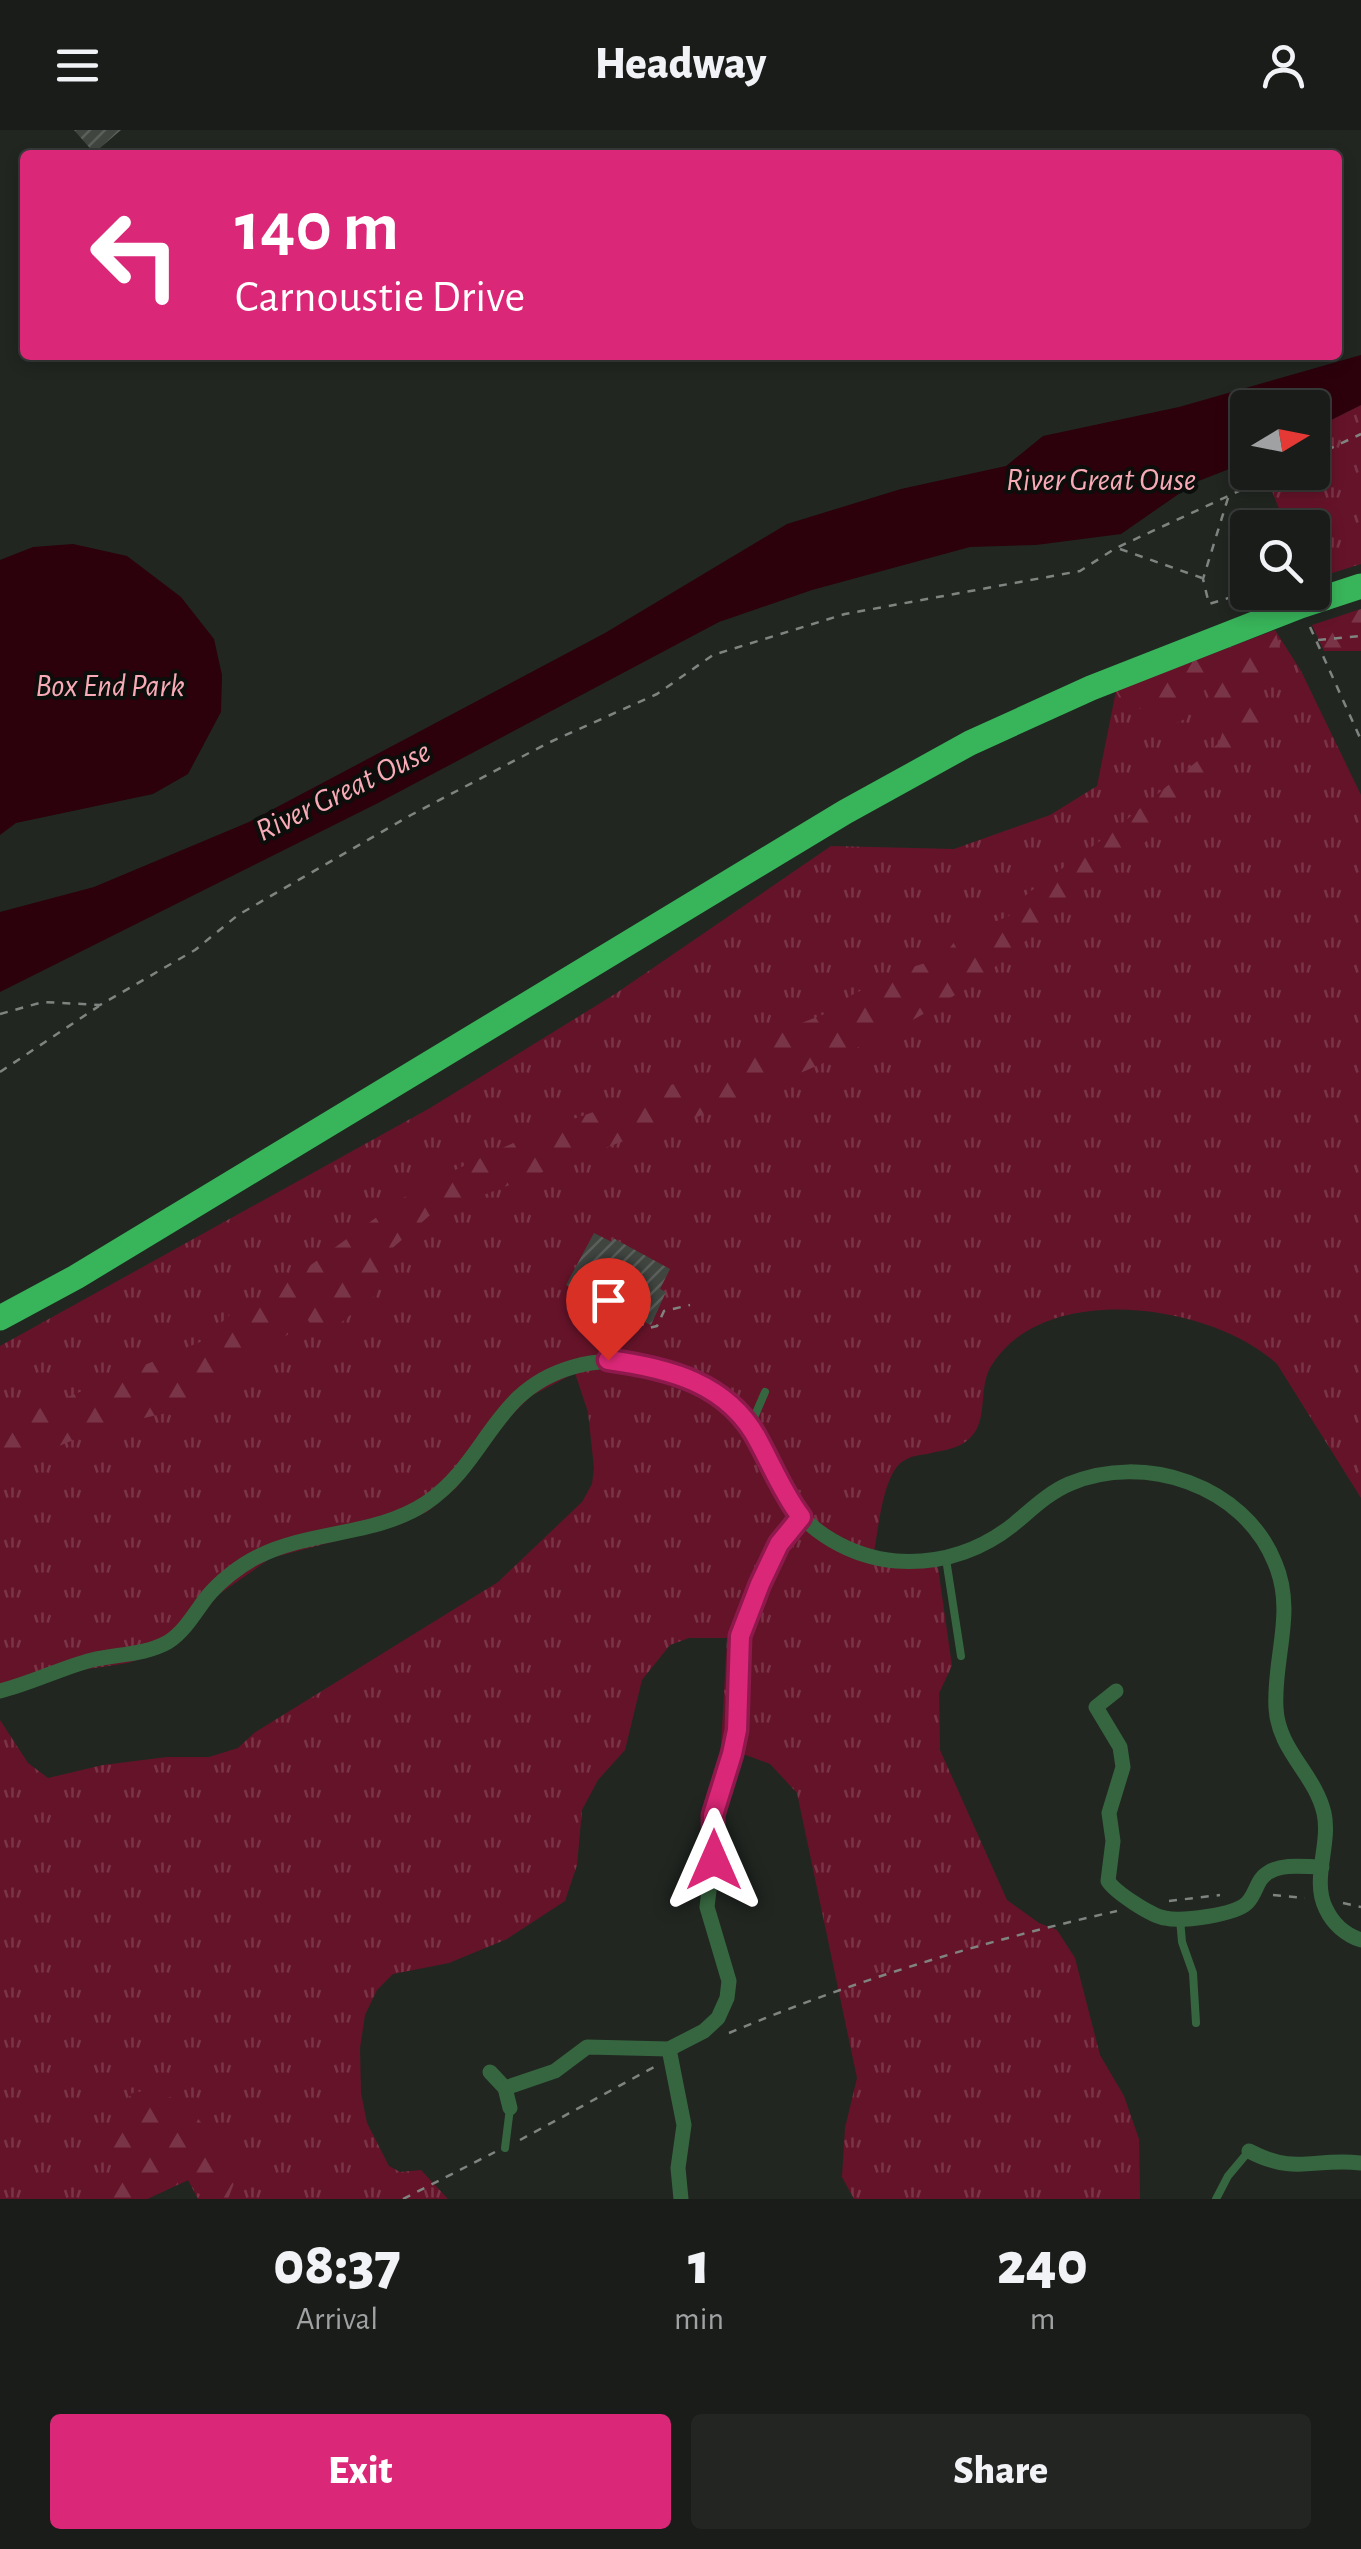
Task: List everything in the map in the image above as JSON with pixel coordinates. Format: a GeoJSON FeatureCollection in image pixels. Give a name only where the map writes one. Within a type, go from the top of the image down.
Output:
{"type":"FeatureCollection","features":[{"type":"Feature","properties":{"kind":"highway"},"geometry":{"type":"LineString","coordinates":[[1330,596],[1361,586]]}},
{"type":"Feature","properties":{"kind":"highway"},"geometry":{"type":"LineString","coordinates":[[0,1318],[76,1277],[845,812],[970,742],[1091,688],[1290,610]]}},
{"type":"Feature","properties":{"kind":"street"},"geometry":{"type":"LineString","coordinates":[[0,1691],[92,1660],[171,1641],[210,1593],[256,1557],[395,1518],[422,1506],[466,1468],[502,1411],[528,1386],[550,1374],[608,1360],[695,1380],[721,1396],[750,1427],[782,1492],[801,1517],[845,1548],[885,1560],[946,1559],[992,1541],[1068,1484],[1100,1476],[1143,1472],[1174,1477],[1222,1499],[1262,1539],[1279,1577],[1286,1617],[1276,1708],[1280,1731],[1324,1812],[1322,1899],[1339,1928],[1361,1940]]}},
{"type":"Feature","properties":{"kind":"street"},"geometry":{"type":"LineString","coordinates":[[506,2088],[556,2071],[587,2047],[670,2054],[718,2018],[728,1981],[707,1907],[715,1842],[713,1815],[737,1730],[740,1636],[779,1544],[801,1517]]}},
{"type":"Feature","properties":{"kind":"street"},"geometry":{"type":"LineString","coordinates":[[1116,1691],[1096,1708],[1120,1746],[1122,1767],[1109,1813],[1113,1841],[1108,1881],[1116,1893],[1156,1916],[1180,1919],[1230,1912],[1246,1905],[1260,1879],[1272,1870],[1288,1866],[1322,1867]]}},
{"type":"Feature","properties":{"kind":"street"},"geometry":{"type":"LineString","coordinates":[[670,2054],[684,2125],[678,2168],[681,2199]]}},
{"type":"Feature","properties":{"kind":"street"},"geometry":{"type":"LineString","coordinates":[[490,2072],[506,2088],[510,2108]]}},
{"type":"Feature","properties":{"kind":"street"},"geometry":{"type":"LineString","coordinates":[[1248,2150],[1290,2167],[1361,2163]]}},
{"type":"Feature","properties":{"kind":"lane"},"geometry":{"type":"LineString","coordinates":[[750,1427],[765,1392]]}},
{"type":"Feature","properties":{"kind":"lane"},"geometry":{"type":"LineString","coordinates":[[946,1559],[962,1656]]}},
{"type":"Feature","properties":{"kind":"lane"},"geometry":{"type":"LineString","coordinates":[[1180,1919],[1182,1942],[1193,1973],[1196,2024]]}},
{"type":"Feature","properties":{"kind":"lane"},"geometry":{"type":"LineString","coordinates":[[505,2148],[510,2108]]}},
{"type":"Feature","properties":{"kind":"lane"},"geometry":{"type":"LineString","coordinates":[[1216,2199],[1248,2150]]}},
{"type":"Feature","properties":{"kind":"path"},"geometry":{"type":"LineString","coordinates":[[1330,449],[1361,434]]}},
{"type":"Feature","properties":{"kind":"path"},"geometry":{"type":"LineString","coordinates":[[0,1072],[100,1005],[195,950],[238,916],[548,743],[656,694],[714,656],[845,614],[1080,571],[1116,548],[1243,490]]}},
{"type":"Feature","properties":{"kind":"path"},"geometry":{"type":"LineString","coordinates":[[1228,497],[1203,579],[1209,604],[1230,598]]}},
{"type":"Feature","properties":{"kind":"path"},"geometry":{"type":"LineString","coordinates":[[1116,548],[1203,579]]}},
{"type":"Feature","properties":{"kind":"path"},"geometry":{"type":"LineString","coordinates":[[1302,610],[1361,740]]}},
{"type":"Feature","properties":{"kind":"path"},"geometry":{"type":"LineString","coordinates":[[1316,640],[1361,636]]}},
{"type":"Feature","properties":{"kind":"path"},"geometry":{"type":"LineString","coordinates":[[0,1014],[43,1002],[100,1005]]}},
{"type":"Feature","properties":{"kind":"path"},"geometry":{"type":"LineString","coordinates":[[608,1360],[603,1331],[610,1308],[648,1328],[657,1326],[664,1311],[690,1305]]}},
{"type":"Feature","properties":{"kind":"path"},"geometry":{"type":"LineString","coordinates":[[718,2038],[863,1980],[1046,1927],[1142,1905]]}},
{"type":"Feature","properties":{"kind":"path"},"geometry":{"type":"LineString","coordinates":[[403,2199],[505,2148],[670,2054]]}},
{"type":"Feature","properties":{"kind":"green space"},"geometry":{"type":"Polygon","coordinates":[[[1361,405],[1361,564],[1330,574],[1330,510],[1279,510],[1272,490],[1330,490],[1330,420],[1361,405]]]}},
{"type":"Feature","properties":{"kind":"green space"},"geometry":{"type":"Polygon","coordinates":[[[1361,609],[1361,651],[1324,651],[1312,625],[1361,609]]]}},
{"type":"Feature","properties":{"kind":"green space"},"geometry":{"type":"Polygon","coordinates":[[[1275,630],[1301,671],[1361,795],[1361,1498],[1277,1364],[1248,1343],[1172,1315],[1087,1311],[1048,1321],[1015,1340],[990,1368],[979,1423],[969,1439],[954,1448],[910,1458],[898,1466],[883,1501],[874,1551],[937,1560],[952,1666],[939,1693],[940,1750],[1007,1900],[1039,1923],[1057,1930],[1075,1958],[1100,2055],[1124,2096],[1139,2139],[1140,2199],[854,2199],[842,2177],[845,2128],[857,2078],[797,1793],[770,1764],[721,1746],[727,1638],[689,1638],[670,1645],[642,1680],[625,1750],[598,1780],[582,1810],[577,1865],[565,1901],[507,1939],[449,1963],[393,1974],[377,1990],[365,2015],[360,2048],[361,2093],[367,2123],[389,2166],[400,2172],[421,2170],[448,2199],[198,2199],[188,2180],[147,2199],[0,2199],[0,1720],[28,1763],[48,1778],[103,1765],[167,1757],[209,1757],[238,1748],[254,1733],[498,1582],[582,1502],[592,1484],[594,1468],[588,1412],[575,1373],[531,1396],[510,1417],[456,1488],[427,1512],[401,1524],[271,1558],[218,1595],[183,1638],[162,1652],[128,1663],[82,1670],[0,1697],[0,1346],[430,1108],[615,994],[831,846],[954,849],[1050,815],[1097,786],[1116,691],[1275,630]]]}},
{"type":"Feature","properties":{"kind":"green space"},"geometry":{"type":"Polygon","coordinates":[[[1275,630],[1281,651],[1247,703],[1263,693],[1264,738],[1246,748],[1226,772],[1121,863],[1107,862],[1024,942],[970,985],[871,1041],[695,1118],[686,1117],[429,1216],[380,1259],[376,1295],[334,1328],[313,1329],[308,1320],[184,1409],[104,1427],[0,1471],[0,1425],[200,1342],[244,1302],[276,1299],[286,1283],[403,1198],[539,1131],[711,1071],[720,1061],[773,1045],[781,1031],[840,1008],[850,996],[899,971],[942,958],[959,936],[1009,916],[1027,894],[1108,835],[1219,743],[1224,727],[1205,689],[1185,689],[1185,719],[1170,726],[1149,707],[1125,711],[1116,691],[1275,630]]]}},
{"type":"Feature","properties":{"kind":"green space"},"geometry":{"type":"Polygon","coordinates":[[[153,2089],[187,2105],[239,2170],[228,2199],[204,2197],[188,2180],[147,2199],[98,2199],[97,2189],[116,2179],[107,2151],[109,2125],[132,2093],[153,2089]]]}},
{"type":"Feature","properties":{"kind":"water","name":"River Great Ouse"},"geometry":{"type":"Polygon","coordinates":[[[1361,355],[1361,405],[1330,420],[1330,390],[1238,390],[1361,355]]]}},
{"type":"Feature","properties":{"kind":"water","name":"River Great Ouse"},"geometry":{"type":"Polygon","coordinates":[[[1230,392],[1230,469],[1196,482],[1121,534],[1036,545],[970,547],[812,590],[719,622],[378,803],[0,992],[0,912],[94,887],[249,822],[605,633],[787,524],[901,489],[1006,466],[1043,436],[1230,392]]]}},
{"type":"Feature","properties":{"kind":"water","name":"Box End Park"},"geometry":{"type":"Polygon","coordinates":[[[73,544],[127,556],[181,597],[214,639],[222,675],[221,712],[188,774],[153,794],[16,823],[0,835],[0,560],[33,547],[73,544]]]}},
{"type":"Feature","properties":{"kind":"building"},"geometry":{"type":"Polygon","coordinates":[[[74,130],[121,130],[98,150],[91,150],[74,130]]]}},
{"type":"Feature","properties":{"kind":"building"},"geometry":{"type":"Polygon","coordinates":[[[594,1233],[612,1242],[613,1238],[670,1269],[660,1289],[666,1292],[651,1325],[566,1285],[594,1233]]]}},
{"type":"Feature","properties":{"kind":"route"},"geometry":{"type":"LineString","coordinates":[[608,1360],[672,1372],[721,1396],[750,1427],[782,1492],[801,1517],[779,1544],[740,1636],[737,1730],[713,1815],[714,1860]]}}]}
